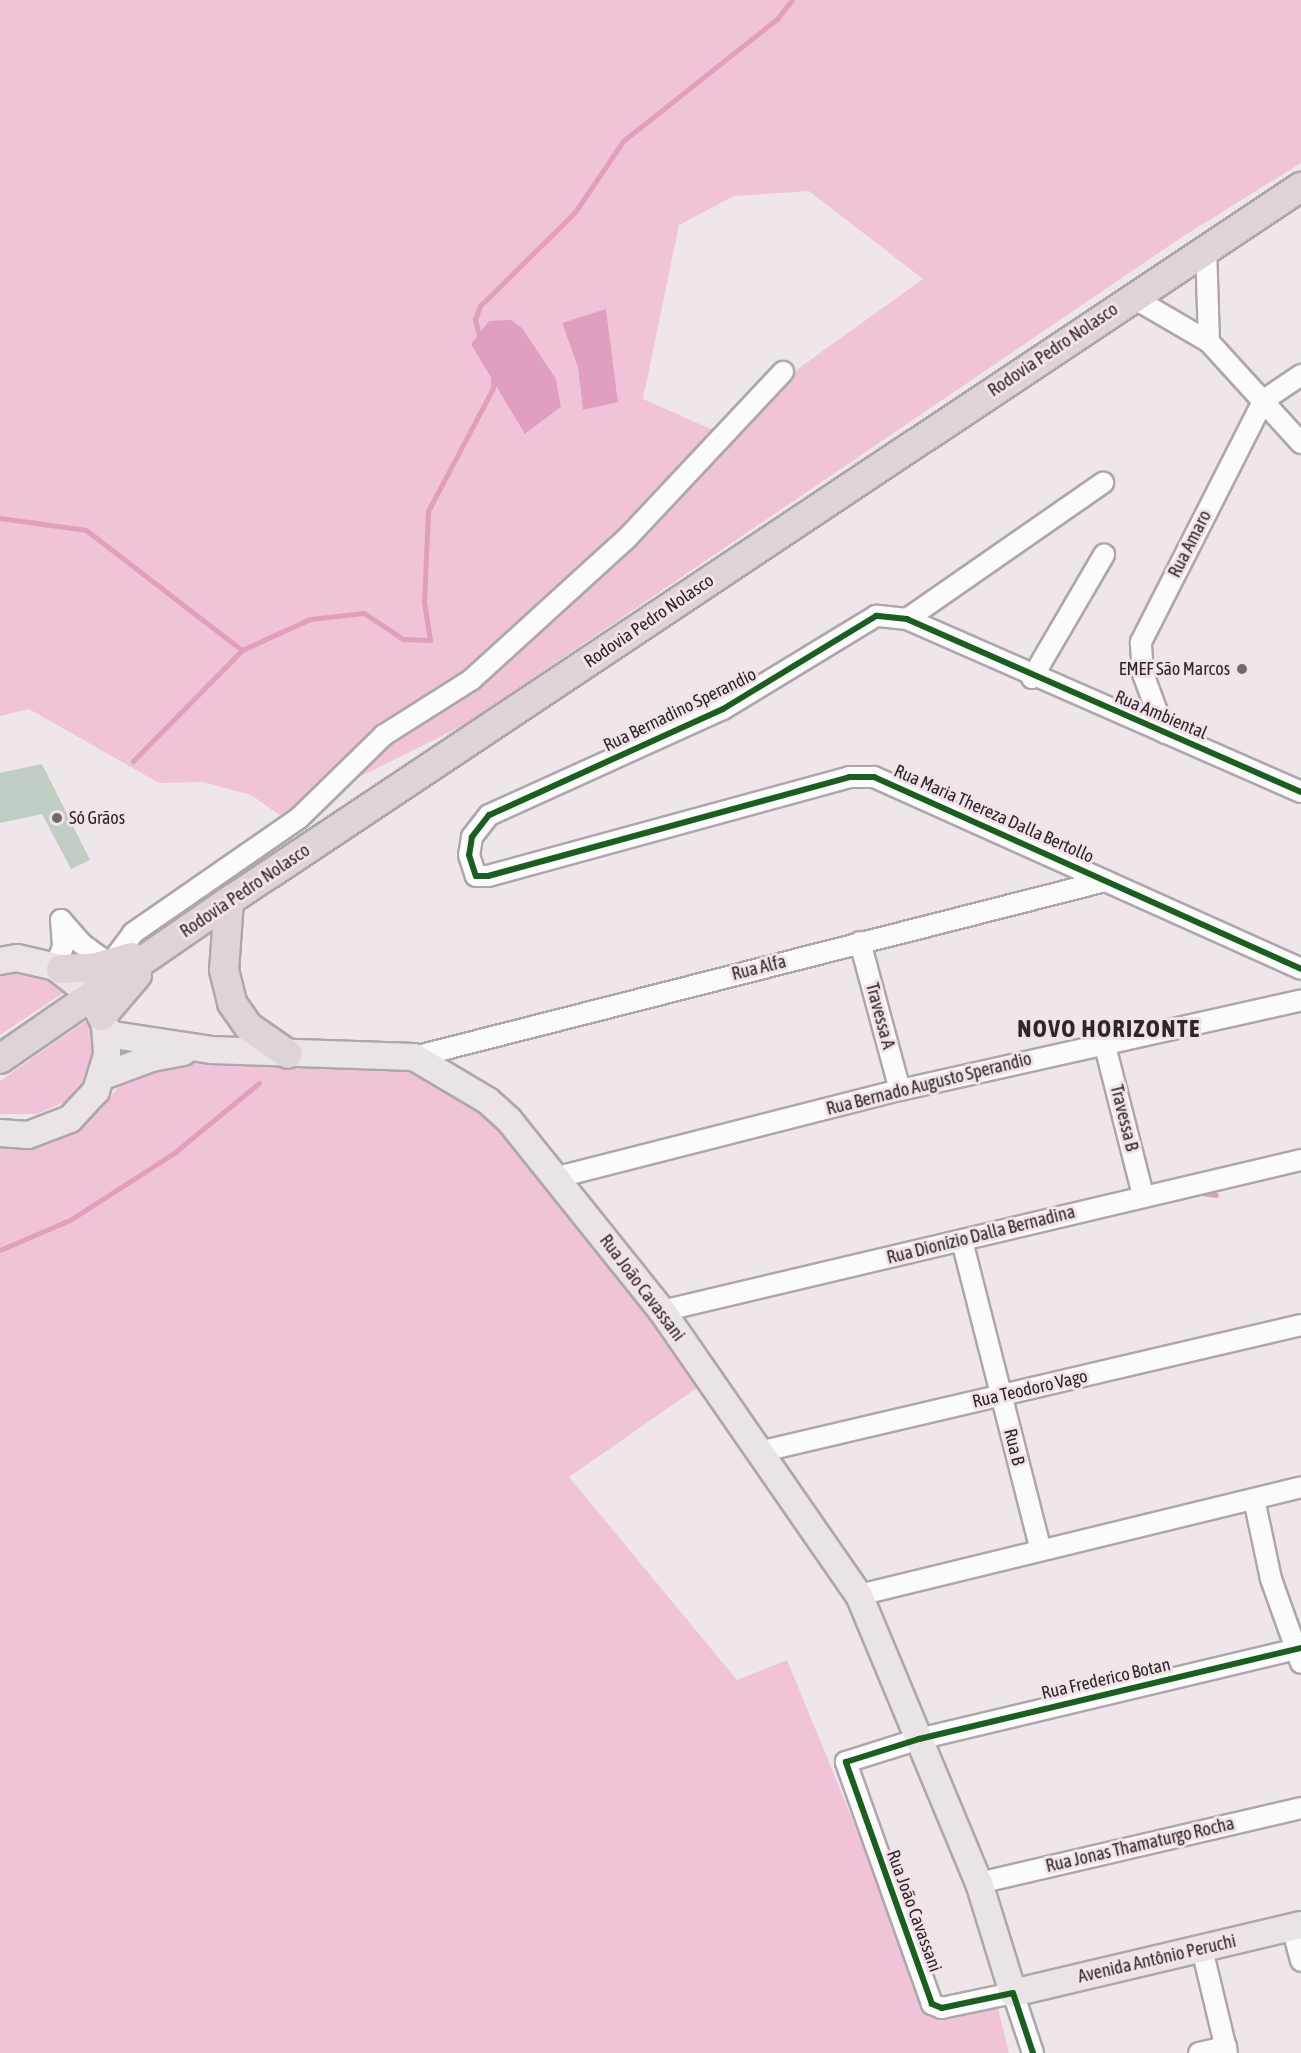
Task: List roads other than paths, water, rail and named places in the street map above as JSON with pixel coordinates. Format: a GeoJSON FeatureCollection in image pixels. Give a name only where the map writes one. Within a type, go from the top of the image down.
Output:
{"type":"FeatureCollection","features":[{"type":"Feature","properties":{"kind":"highway","name":"Rodovia Pedro Nolasco"},"geometry":{"type":"LineString","coordinates":[[0,1059],[100,1015],[162,946],[1206,247],[1301,187]]}},
{"type":"Feature","properties":{"kind":"highway"},"geometry":{"type":"LineString","coordinates":[[229,901],[224,970],[232,1003],[249,1027],[288,1054]]}},
{"type":"Feature","properties":{"kind":"highway"},"geometry":{"type":"LineString","coordinates":[[58,968],[110,964],[162,946]]}},
{"type":"Feature","properties":{"kind":"main road"},"geometry":{"type":"LineString","coordinates":[[0,961],[17,958],[58,968],[100,1015],[211,1050]]}},
{"type":"Feature","properties":{"kind":"main road"},"geometry":{"type":"LineString","coordinates":[[0,1133],[28,1135],[70,1119],[86,1104],[103,1076],[100,1015]]}},
{"type":"Feature","properties":{"kind":"main road","name":"Rua João Cavassani"},"geometry":{"type":"LineString","coordinates":[[211,1050],[414,1057],[488,1101],[558,1177],[662,1311],[859,1595],[979,1883],[1013,1993]]}},
{"type":"Feature","properties":{"kind":"main road"},"geometry":{"type":"LineString","coordinates":[[103,1076],[152,1058],[211,1050]]}},
{"type":"Feature","properties":{"kind":"main road","name":"Avenida Antônio Peruchi"},"geometry":{"type":"LineString","coordinates":[[1013,1993],[1297,1926]]}},
{"type":"Feature","properties":{"kind":"street"},"geometry":{"type":"LineString","coordinates":[[1206,247],[1209,342]]}},
{"type":"Feature","properties":{"kind":"street"},"geometry":{"type":"LineString","coordinates":[[1132,297],[1209,342],[1301,443]]}},
{"type":"Feature","properties":{"kind":"street"},"geometry":{"type":"LineString","coordinates":[[58,968],[63,947],[61,920],[82,944],[110,964],[133,933],[299,818],[384,735],[471,680],[575,589],[783,372]]}},
{"type":"Feature","properties":{"kind":"street","name":"Rua Amaro"},"geometry":{"type":"LineString","coordinates":[[1165,733],[1143,674],[1141,642],[1264,400],[1301,375]]}},
{"type":"Feature","properties":{"kind":"street"},"geometry":{"type":"LineString","coordinates":[[907,619],[1103,483]]}},
{"type":"Feature","properties":{"kind":"street"},"geometry":{"type":"LineString","coordinates":[[1032,678],[1104,555]]}},
{"type":"Feature","properties":{"kind":"street","name":"Rua Ambiental"},"geometry":{"type":"LineString","coordinates":[[876,616],[907,619],[1032,678],[1301,792]]}},
{"type":"Feature","properties":{"kind":"street","name":"Rua Bernadino Sperandio"},"geometry":{"type":"LineString","coordinates":[[488,876],[476,876],[469,855],[472,837],[489,815],[723,709],[876,616]]}},
{"type":"Feature","properties":{"kind":"street","name":"Rua Maria Thereza Dalla Bertollo"},"geometry":{"type":"LineString","coordinates":[[488,876],[865,776],[1301,969]]}},
{"type":"Feature","properties":{"kind":"street","name":"Rua Alfa"},"geometry":{"type":"LineString","coordinates":[[414,1057],[1105,881]]}},
{"type":"Feature","properties":{"kind":"street","name":"Travessa A"},"geometry":{"type":"LineString","coordinates":[[860,942],[900,1089]]}},
{"type":"Feature","properties":{"kind":"street","name":"Rua Bernado Augusto Sperandio"},"geometry":{"type":"LineString","coordinates":[[558,1177],[900,1089],[1301,1000]]}},
{"type":"Feature","properties":{"kind":"street","name":"Travessa B"},"geometry":{"type":"LineString","coordinates":[[1104,1042],[1143,1195]]}},
{"type":"Feature","properties":{"kind":"street","name":"Rua Dionízio Dalla Bernadina"},"geometry":{"type":"LineString","coordinates":[[662,1311],[962,1241],[1143,1195],[1301,1160]]}},
{"type":"Feature","properties":{"kind":"street","name":"Rua B"},"geometry":{"type":"LineString","coordinates":[[962,1241],[1040,1548]]}},
{"type":"Feature","properties":{"kind":"street","name":"Rua Teodoro Vago"},"geometry":{"type":"LineString","coordinates":[[759,1452],[1301,1325]]}},
{"type":"Feature","properties":{"kind":"street"},"geometry":{"type":"LineString","coordinates":[[859,1595],[1040,1548],[1301,1487]]}},
{"type":"Feature","properties":{"kind":"street"},"geometry":{"type":"LineString","coordinates":[[1254,1499],[1271,1579],[1299,1653]]}},
{"type":"Feature","properties":{"kind":"street","name":"Rua Frederico Botan"},"geometry":{"type":"LineString","coordinates":[[919,1739],[1299,1653]]}},
{"type":"Feature","properties":{"kind":"street","name":"Rua João Cavassani"},"geometry":{"type":"LineString","coordinates":[[919,1739],[849,1759],[845,1766],[932,2004],[942,2008],[1013,1993],[1033,2053]]}},
{"type":"Feature","properties":{"kind":"street","name":"Rua Jonas Thamaturgo Rocha"},"geometry":{"type":"LineString","coordinates":[[979,1883],[1301,1808]]}},
{"type":"Feature","properties":{"kind":"street"},"geometry":{"type":"LineString","coordinates":[[1297,1926],[1301,1960]]}},
{"type":"Feature","properties":{"kind":"street"},"geometry":{"type":"LineString","coordinates":[[1199,2053],[1227,2050],[1202,1949]]}},
{"type":"Feature","properties":{"kind":"waterway"},"geometry":{"type":"LineString","coordinates":[[481,342],[475,319],[480,306],[575,212],[623,141],[777,19],[792,0]]}},
{"type":"Feature","properties":{"kind":"waterway"},"geometry":{"type":"LineString","coordinates":[[133,761],[242,650],[310,619],[364,613],[403,639],[430,640],[424,602],[428,511],[493,388],[493,379]]}},
{"type":"Feature","properties":{"kind":"waterway"},"geometry":{"type":"LineString","coordinates":[[0,518],[86,530],[242,650]]}},
{"type":"Feature","properties":{"kind":"waterway"},"geometry":{"type":"LineString","coordinates":[[0,1250],[70,1220],[174,1153],[259,1083]]}},
{"type":"Feature","properties":{"kind":"waterway"},"geometry":{"type":"LineString","coordinates":[[1201,1193],[1216,1195]]}},
{"type":"Feature","properties":{"kind":"place","name":"EMEF São Marcos"},"geometry":{"type":"Point","coordinates":[1242,669]}},
{"type":"Feature","properties":{"kind":"place","name":"Só Grãos"},"geometry":{"type":"Point","coordinates":[57,818]}},
{"type":"Feature","properties":{"kind":"district","name":"NOVO HORIZONTE"},"geometry":{"type":"Point","coordinates":[1109,1029]}}]}
